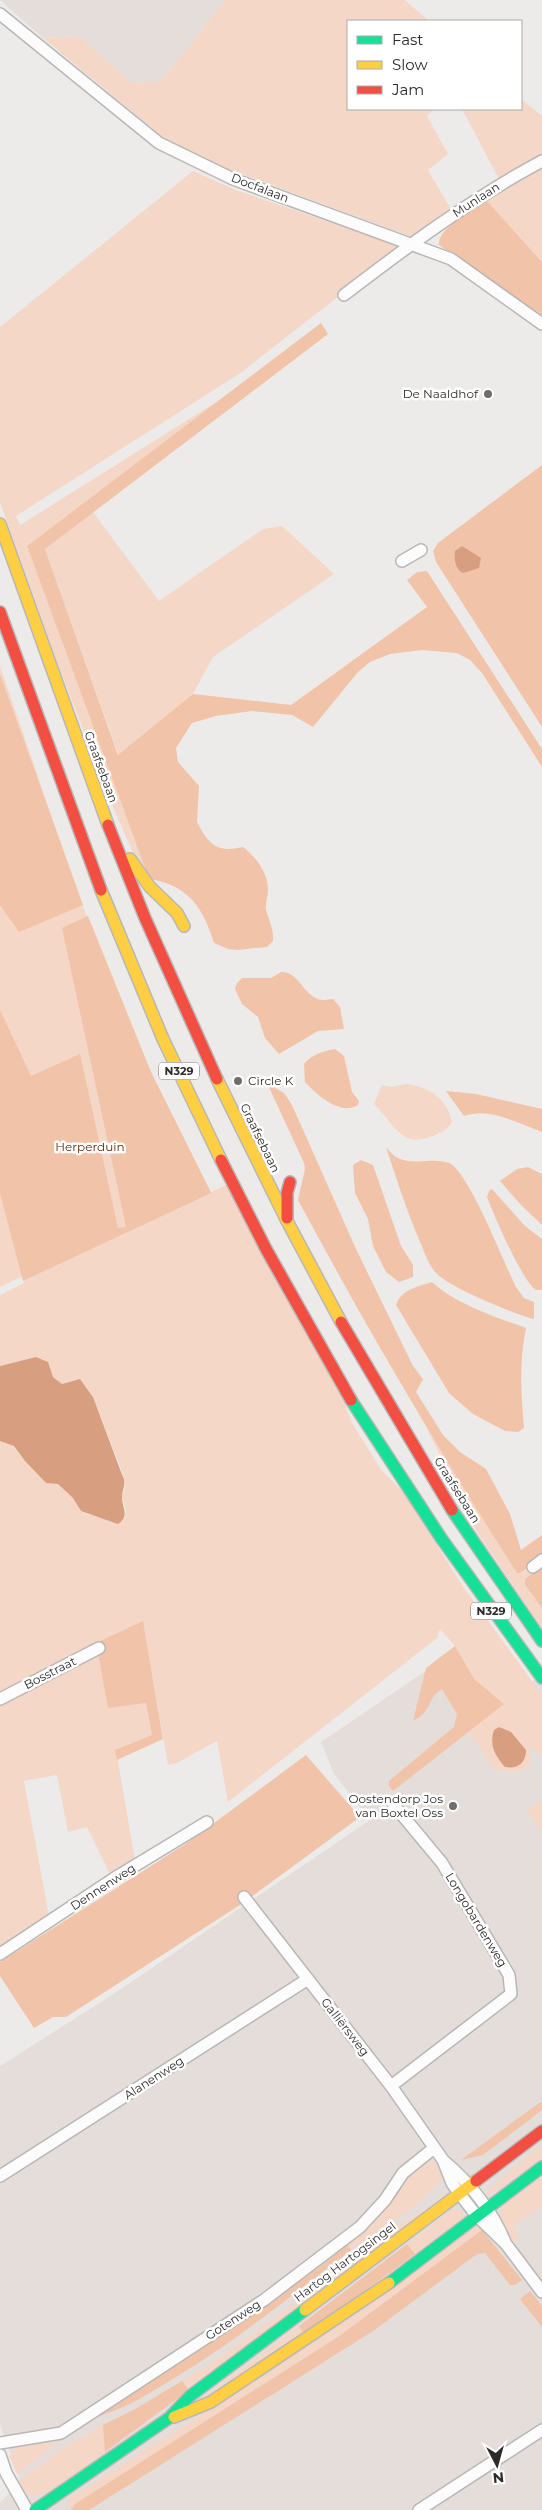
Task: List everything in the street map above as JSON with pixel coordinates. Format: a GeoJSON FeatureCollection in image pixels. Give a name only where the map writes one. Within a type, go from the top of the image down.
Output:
{"type":"FeatureCollection","features":[{"type":"Feature","properties":{"kind":"main road","name":"Graafsebaan"},"geometry":{"type":"LineString","coordinates":[[0,524],[103,813],[145,918],[200,1043],[288,1225],[356,1348],[454,1513],[542,1641]]}},
{"type":"Feature","properties":{"kind":"main road","name":"N329"},"geometry":{"type":"LineString","coordinates":[[0,612],[102,895],[199,1115],[244,1204],[291,1293],[382,1449],[460,1566],[542,1678]]}},
{"type":"Feature","properties":{"kind":"main road"},"geometry":{"type":"LineString","coordinates":[[103,813],[138,872],[150,887],[177,913],[184,926]]}},
{"type":"Feature","properties":{"kind":"main road"},"geometry":{"type":"LineString","coordinates":[[288,1225],[286,1203],[290,1182]]}},
{"type":"Feature","properties":{"kind":"main road","name":"N329"},"geometry":{"type":"LineString","coordinates":[[530,1624],[542,1636]]}},
{"type":"Feature","properties":{"kind":"main road","name":"Hartog Hartogsingel"},"geometry":{"type":"LineString","coordinates":[[35,2510],[169,2418],[190,2396],[542,2131]]}},
{"type":"Feature","properties":{"kind":"main road","name":"Hartog Hartogsingel"},"geometry":{"type":"LineString","coordinates":[[169,2418],[211,2402],[370,2297],[542,2166]]}},
{"type":"Feature","properties":{"kind":"street","name":"Docfalaan"},"geometry":{"type":"LineString","coordinates":[[0,14],[159,143],[233,179],[451,259],[542,324]]}},
{"type":"Feature","properties":{"kind":"street","name":"Munlaan"},"geometry":{"type":"LineString","coordinates":[[344,295],[412,244],[509,179],[542,161]]}},
{"type":"Feature","properties":{"kind":"street"},"geometry":{"type":"LineString","coordinates":[[402,561],[421,550]]}},
{"type":"Feature","properties":{"kind":"street","name":"Bosstraat"},"geometry":{"type":"LineString","coordinates":[[0,1698],[99,1648]]}},
{"type":"Feature","properties":{"kind":"street","name":"Longobardenweg"},"geometry":{"type":"LineString","coordinates":[[391,2086],[511,1994],[509,1974],[442,1863],[393,1804]]}},
{"type":"Feature","properties":{"kind":"street","name":"Dennenweg"},"geometry":{"type":"LineString","coordinates":[[0,1954],[113,1879],[207,1822]]}},
{"type":"Feature","properties":{"kind":"street","name":"Galliërsweg"},"geometry":{"type":"LineString","coordinates":[[244,1897],[391,2086],[443,2160],[469,2185],[481,2212]]}},
{"type":"Feature","properties":{"kind":"street","name":"Alanenweg"},"geometry":{"type":"LineString","coordinates":[[0,2176],[308,1979]]}},
{"type":"Feature","properties":{"kind":"street","name":"Gotenweg"},"geometry":{"type":"LineString","coordinates":[[0,2442],[61,2433],[264,2300],[360,2227],[385,2200],[403,2173],[434,2148]]}},
{"type":"Feature","properties":{"kind":"street","name":"Galliërsweg"},"geometry":{"type":"LineString","coordinates":[[443,2160],[452,2183],[459,2193],[481,2212],[542,2292]]}},
{"type":"Feature","properties":{"kind":"street"},"geometry":{"type":"LineString","coordinates":[[420,2510],[542,2430]]}},
{"type":"Feature","properties":{"kind":"street"},"geometry":{"type":"LineString","coordinates":[[0,2455],[6,2473],[27,2510]]}},
{"type":"Feature","properties":{"kind":"shaded area"},"geometry":{"type":"Polygon","coordinates":[[[0,0],[226,0],[161,81],[132,83],[78,36],[43,38],[0,0]]]}},
{"type":"Feature","properties":{"kind":"shaded area"},"geometry":{"type":"Polygon","coordinates":[[[462,546],[481,558],[479,568],[463,573],[458,569],[455,551],[462,546]]]}},
{"type":"Feature","properties":{"kind":"shaded area"},"geometry":{"type":"Polygon","coordinates":[[[36,1357],[48,1362],[53,1377],[62,1384],[80,1379],[93,1397],[124,1480],[122,1497],[125,1515],[118,1524],[81,1511],[73,1498],[58,1484],[46,1483],[14,1446],[0,1441],[0,1366],[36,1357]]]}},
{"type":"Feature","properties":{"kind":"shaded area"},"geometry":{"type":"Polygon","coordinates":[[[464,1645],[500,1707],[542,1674],[542,2510],[0,2510],[0,2503],[20,2482],[0,2424],[0,2066],[112,1995],[370,1820],[334,1774],[321,1742],[464,1645]]]}},
{"type":"Feature","properties":{"kind":"shaded area"},"geometry":{"type":"Polygon","coordinates":[[[499,1727],[511,1732],[526,1750],[526,1755],[520,1765],[505,1767],[496,1754],[492,1741],[494,1730],[499,1727]]]}},
{"type":"Feature","properties":{"kind":"green space"},"geometry":{"type":"Polygon","coordinates":[[[226,0],[405,0],[428,20],[347,20],[347,110],[433,110],[427,116],[448,154],[428,170],[452,211],[415,238],[201,159],[164,138],[43,38],[78,36],[132,83],[161,81],[226,0]]]}},
{"type":"Feature","properties":{"kind":"green space"},"geometry":{"type":"Polygon","coordinates":[[[522,100],[542,116],[542,154],[499,179],[463,110],[522,110],[522,100]]]}},
{"type":"Feature","properties":{"kind":"green space"},"geometry":{"type":"Polygon","coordinates":[[[542,167],[542,262],[487,201],[542,167]]]}},
{"type":"Feature","properties":{"kind":"green space"},"geometry":{"type":"Polygon","coordinates":[[[193,171],[236,190],[402,247],[239,374],[16,516],[20,525],[221,399],[27,546],[149,879],[139,866],[113,807],[57,662],[0,502],[0,327],[193,171]]]}},
{"type":"Feature","properties":{"kind":"green space"},"geometry":{"type":"Polygon","coordinates":[[[487,201],[542,262],[542,317],[439,245],[444,232],[450,226],[487,201]]]}},
{"type":"Feature","properties":{"kind":"green space"},"geometry":{"type":"Polygon","coordinates":[[[321,323],[328,334],[45,549],[118,755],[193,694],[291,705],[427,607],[407,580],[417,572],[427,571],[542,749],[542,767],[482,673],[470,660],[457,653],[422,650],[390,654],[370,662],[358,672],[313,727],[292,715],[252,711],[216,716],[192,723],[176,748],[178,762],[199,786],[197,822],[210,842],[220,848],[234,849],[243,847],[248,851],[264,872],[267,884],[266,910],[272,929],[273,941],[267,947],[228,949],[214,943],[205,919],[184,892],[174,886],[149,879],[27,546],[321,323]]]}},
{"type":"Feature","properties":{"kind":"green space"},"geometry":{"type":"Polygon","coordinates":[[[542,465],[542,727],[436,562],[433,551],[438,543],[542,465]]]}},
{"type":"Feature","properties":{"kind":"green space"},"geometry":{"type":"Polygon","coordinates":[[[93,512],[159,601],[263,529],[282,526],[334,574],[213,657],[193,694],[119,756],[45,549],[93,512]]]}},
{"type":"Feature","properties":{"kind":"green space"},"geometry":{"type":"Polygon","coordinates":[[[0,666],[79,896],[134,1038],[211,1192],[228,1184],[339,1389],[352,1423],[382,1471],[404,1493],[464,1588],[542,1695],[542,1757],[534,1747],[529,1750],[529,1765],[525,1769],[507,1772],[494,1769],[468,1731],[504,1704],[474,1679],[455,1646],[440,1629],[437,1638],[228,1802],[217,1741],[177,1763],[168,1765],[143,1622],[0,1693],[0,1441],[14,1446],[46,1483],[58,1484],[73,1498],[81,1511],[86,1514],[123,1521],[126,1511],[122,1496],[125,1488],[121,1469],[93,1397],[80,1379],[62,1384],[53,1377],[48,1362],[37,1357],[0,1366],[0,1295],[24,1283],[23,1281],[205,1195],[192,1196],[0,1287],[0,666]]]}},
{"type":"Feature","properties":{"kind":"green space"},"geometry":{"type":"Polygon","coordinates":[[[0,674],[83,905],[19,932],[0,905],[0,674]]]}},
{"type":"Feature","properties":{"kind":"green space","name":"Herperduin"},"geometry":{"type":"Polygon","coordinates":[[[88,916],[151,1072],[211,1193],[23,1281],[0,1193],[0,1010],[31,1076],[80,1054],[118,1228],[126,1227],[62,928],[88,916]]]}},
{"type":"Feature","properties":{"kind":"green space"},"geometry":{"type":"Polygon","coordinates":[[[281,972],[292,975],[308,992],[318,999],[333,999],[340,1007],[344,1029],[318,1031],[279,1054],[265,1038],[258,1017],[242,1004],[235,989],[237,983],[242,978],[271,978],[281,972]]]}},
{"type":"Feature","properties":{"kind":"green space"},"geometry":{"type":"Polygon","coordinates":[[[335,1049],[344,1056],[352,1092],[359,1101],[358,1105],[351,1108],[336,1106],[322,1098],[305,1082],[304,1064],[314,1055],[335,1049]]]}},
{"type":"Feature","properties":{"kind":"green space"},"geometry":{"type":"Polygon","coordinates":[[[267,1083],[284,1093],[292,1105],[356,1249],[413,1366],[423,1379],[416,1392],[443,1435],[460,1452],[486,1469],[510,1514],[521,1550],[542,1535],[542,1556],[520,1573],[517,1573],[431,1435],[350,1295],[298,1200],[305,1169],[304,1163],[267,1083]]]}},
{"type":"Feature","properties":{"kind":"green space"},"geometry":{"type":"Polygon","coordinates":[[[406,1084],[429,1091],[441,1100],[450,1114],[452,1122],[448,1127],[433,1136],[422,1139],[405,1137],[399,1132],[374,1104],[382,1085],[392,1087],[406,1084]]]}},
{"type":"Feature","properties":{"kind":"green space"},"geometry":{"type":"Polygon","coordinates":[[[446,1091],[476,1094],[542,1109],[542,1132],[494,1115],[484,1113],[464,1116],[446,1091]]]}},
{"type":"Feature","properties":{"kind":"green space"},"geometry":{"type":"Polygon","coordinates":[[[386,1147],[393,1155],[400,1159],[408,1161],[440,1161],[449,1163],[457,1169],[486,1219],[516,1287],[524,1298],[534,1302],[534,1319],[469,1293],[444,1280],[434,1271],[411,1220],[386,1147]]]}},
{"type":"Feature","properties":{"kind":"green space"},"geometry":{"type":"Polygon","coordinates":[[[361,1160],[373,1165],[401,1246],[413,1265],[413,1277],[399,1282],[386,1272],[373,1246],[368,1219],[355,1193],[353,1165],[361,1160]]]}},
{"type":"Feature","properties":{"kind":"green space"},"geometry":{"type":"Polygon","coordinates":[[[528,1167],[542,1174],[542,1225],[500,1181],[517,1169],[528,1167]]]}},
{"type":"Feature","properties":{"kind":"green space"},"geometry":{"type":"Polygon","coordinates":[[[492,1189],[525,1226],[542,1239],[542,1290],[536,1290],[530,1284],[509,1247],[487,1197],[492,1189]]]}},
{"type":"Feature","properties":{"kind":"green space"},"geometry":{"type":"Polygon","coordinates":[[[432,1282],[452,1297],[464,1303],[526,1328],[521,1378],[524,1428],[518,1432],[505,1431],[473,1414],[449,1393],[396,1305],[406,1292],[432,1282]]]}},
{"type":"Feature","properties":{"kind":"green space"},"geometry":{"type":"Polygon","coordinates":[[[424,1423],[517,1573],[528,1566],[533,1572],[525,1579],[525,1585],[542,1608],[542,1629],[459,1505],[458,1491],[424,1423]]]}},
{"type":"Feature","properties":{"kind":"green space"},"geometry":{"type":"Polygon","coordinates":[[[542,1565],[542,1608],[525,1585],[525,1579],[542,1565]]]}},
{"type":"Feature","properties":{"kind":"green space"},"geometry":{"type":"Polygon","coordinates":[[[143,1621],[163,1739],[117,1760],[115,1750],[152,1735],[146,1703],[108,1708],[96,1643],[143,1621]]]}},
{"type":"Feature","properties":{"kind":"green space"},"geometry":{"type":"Polygon","coordinates":[[[455,1646],[474,1679],[504,1704],[393,1791],[389,1786],[389,1781],[454,1727],[457,1714],[442,1689],[434,1697],[424,1713],[413,1721],[426,1668],[455,1646]]]}},
{"type":"Feature","properties":{"kind":"green space"},"geometry":{"type":"Polygon","coordinates":[[[98,1654],[108,1707],[146,1703],[152,1735],[116,1750],[135,1860],[111,1876],[87,1827],[68,1832],[57,1775],[24,1781],[49,1916],[0,1947],[0,1704],[98,1654]]]}},
{"type":"Feature","properties":{"kind":"green space"},"geometry":{"type":"Polygon","coordinates":[[[306,1755],[360,1817],[243,1903],[66,2017],[53,2017],[34,2028],[0,1976],[0,1962],[187,1843],[306,1755]]]}},
{"type":"Feature","properties":{"kind":"green space"},"geometry":{"type":"Polygon","coordinates":[[[542,1799],[542,1833],[527,1811],[542,1799]]]}},
{"type":"Feature","properties":{"kind":"green space"},"geometry":{"type":"Polygon","coordinates":[[[542,2101],[542,2110],[483,2155],[461,2160],[542,2101]]]}},
{"type":"Feature","properties":{"kind":"green space"},"geometry":{"type":"Polygon","coordinates":[[[542,2144],[542,2158],[487,2197],[489,2189],[542,2144]]]}},
{"type":"Feature","properties":{"kind":"green space"},"geometry":{"type":"Polygon","coordinates":[[[430,2161],[438,2163],[445,2174],[436,2186],[414,2207],[351,2250],[347,2245],[370,2224],[415,2169],[430,2161]]]}},
{"type":"Feature","properties":{"kind":"green space"},"geometry":{"type":"Polygon","coordinates":[[[542,2173],[542,2206],[515,2225],[519,2238],[513,2243],[502,2224],[501,2203],[542,2173]]]}},
{"type":"Feature","properties":{"kind":"green space"},"geometry":{"type":"Polygon","coordinates":[[[446,2193],[443,2198],[189,2390],[182,2381],[257,2331],[376,2239],[429,2206],[446,2193]]]}},
{"type":"Feature","properties":{"kind":"green space"},"geometry":{"type":"Polygon","coordinates":[[[451,2210],[461,2211],[463,2215],[460,2220],[415,2254],[407,2244],[451,2210]]]}},
{"type":"Feature","properties":{"kind":"green space"},"geometry":{"type":"Polygon","coordinates":[[[478,2225],[482,2230],[338,2337],[72,2507],[67,2500],[241,2389],[478,2225]]]}},
{"type":"Feature","properties":{"kind":"green space"},"geometry":{"type":"Polygon","coordinates":[[[482,2230],[522,2280],[515,2285],[510,2285],[485,2253],[477,2254],[373,2331],[89,2510],[71,2510],[75,2504],[338,2337],[482,2230]]]}},
{"type":"Feature","properties":{"kind":"green space"},"geometry":{"type":"Polygon","coordinates":[[[407,2244],[415,2254],[305,2335],[299,2326],[407,2244]]]}},
{"type":"Feature","properties":{"kind":"green space"},"geometry":{"type":"Polygon","coordinates":[[[347,2245],[351,2250],[218,2350],[142,2397],[123,2407],[92,2418],[261,2310],[347,2245]]]}},
{"type":"Feature","properties":{"kind":"green space"},"geometry":{"type":"Polygon","coordinates":[[[530,2291],[542,2306],[542,2327],[520,2299],[530,2291]]]}},
{"type":"Feature","properties":{"kind":"green space"},"geometry":{"type":"Polygon","coordinates":[[[299,2326],[305,2335],[197,2403],[299,2326]]]}},
{"type":"Feature","properties":{"kind":"green space"},"geometry":{"type":"Polygon","coordinates":[[[182,2381],[189,2390],[105,2452],[103,2425],[137,2408],[182,2381]]]}},
{"type":"Feature","properties":{"kind":"green space"},"geometry":{"type":"Polygon","coordinates":[[[103,2425],[105,2452],[79,2473],[56,2488],[35,2496],[28,2494],[22,2488],[19,2481],[59,2451],[103,2425]]]}},
{"type":"Feature","properties":{"kind":"green space"},"geometry":{"type":"Polygon","coordinates":[[[56,2441],[49,2450],[17,2474],[9,2456],[17,2448],[56,2441]]]}},
{"type":"Feature","properties":{"kind":"traffic: fast"},"geometry":{"type":"LineString","coordinates":[[351,1400],[441,1538],[542,1678]]}},
{"type":"Feature","properties":{"kind":"traffic: fast"},"geometry":{"type":"LineString","coordinates":[[452,1510],[542,1641]]}},
{"type":"Feature","properties":{"kind":"traffic: fast"},"geometry":{"type":"LineString","coordinates":[[389,2283],[542,2167]]}},
{"type":"Feature","properties":{"kind":"traffic: fast"},"geometry":{"type":"LineString","coordinates":[[35,2510],[169,2418],[190,2396],[305,2310]]}},
{"type":"Feature","properties":{"kind":"traffic: slow"},"geometry":{"type":"LineString","coordinates":[[0,524],[108,825]]}},
{"type":"Feature","properties":{"kind":"traffic: slow"},"geometry":{"type":"LineString","coordinates":[[130,859],[150,887],[177,913],[184,926]]}},
{"type":"Feature","properties":{"kind":"traffic: slow"},"geometry":{"type":"LineString","coordinates":[[101,890],[163,1039],[221,1160]]}},
{"type":"Feature","properties":{"kind":"traffic: slow"},"geometry":{"type":"LineString","coordinates":[[217,1079],[287,1221],[341,1322]]}},
{"type":"Feature","properties":{"kind":"traffic: slow"},"geometry":{"type":"LineString","coordinates":[[305,2310],[476,2181]]}},
{"type":"Feature","properties":{"kind":"traffic: slow"},"geometry":{"type":"LineString","coordinates":[[174,2417],[211,2402],[389,2283]]}},
{"type":"Feature","properties":{"kind":"traffic: jam"},"geometry":{"type":"LineString","coordinates":[[0,612],[101,890]]}},
{"type":"Feature","properties":{"kind":"traffic: jam"},"geometry":{"type":"LineString","coordinates":[[108,825],[145,918],[217,1079]]}},
{"type":"Feature","properties":{"kind":"traffic: jam"},"geometry":{"type":"LineString","coordinates":[[221,1160],[266,1249],[351,1400]]}},
{"type":"Feature","properties":{"kind":"traffic: jam"},"geometry":{"type":"LineString","coordinates":[[287,1218],[287,1193],[290,1182]]}},
{"type":"Feature","properties":{"kind":"traffic: jam"},"geometry":{"type":"LineString","coordinates":[[341,1322],[452,1510]]}},
{"type":"Feature","properties":{"kind":"traffic: jam"},"geometry":{"type":"LineString","coordinates":[[476,2181],[542,2131]]}},
{"type":"Feature","properties":{"kind":"place","name":"De Naaldhof"},"geometry":{"type":"Point","coordinates":[488,394]}},
{"type":"Feature","properties":{"kind":"place","name":"Circle K"},"geometry":{"type":"Point","coordinates":[238,1081]}},
{"type":"Feature","properties":{"kind":"place","name":"Oostendorp Jos van Boxtel Oss"},"geometry":{"type":"Point","coordinates":[453,1806]}}]}
